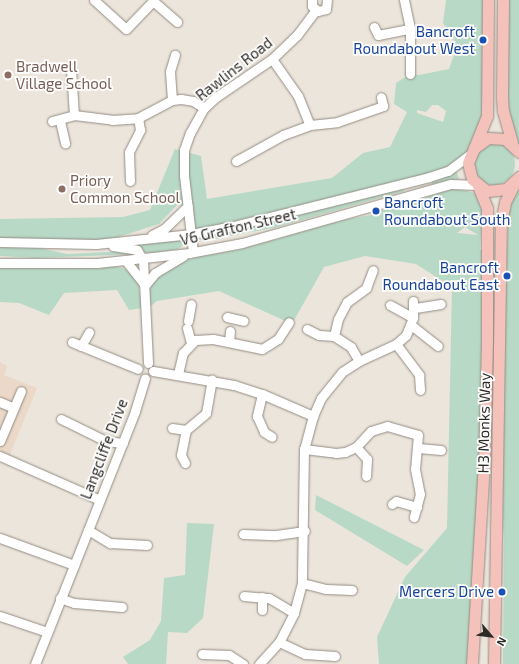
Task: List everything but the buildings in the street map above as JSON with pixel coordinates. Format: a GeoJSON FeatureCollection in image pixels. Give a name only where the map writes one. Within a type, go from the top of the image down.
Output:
{"type":"FeatureCollection","features":[{"type":"Feature","properties":{"kind":"main road"},"geometry":{"type":"LineString","coordinates":[[472,151],[483,129],[488,99],[488,0]]}},
{"type":"Feature","properties":{"kind":"main road"},"geometry":{"type":"LineString","coordinates":[[503,0],[502,111],[516,148]]}},
{"type":"Feature","properties":{"kind":"main road"},"geometry":{"type":"LineString","coordinates":[[472,151],[488,138],[496,137],[516,148]]}},
{"type":"Feature","properties":{"kind":"main road","name":"H3 Monks Way"},"geometry":{"type":"LineString","coordinates":[[472,151],[469,171],[478,186],[487,208],[487,349],[481,532],[472,664]]}},
{"type":"Feature","properties":{"kind":"main road"},"geometry":{"type":"LineString","coordinates":[[478,186],[496,192],[517,180]]}},
{"type":"Feature","properties":{"kind":"main road","name":"H3 Monks Way"},"geometry":{"type":"LineString","coordinates":[[494,664],[498,534],[501,223],[505,202],[517,180]]}},
{"type":"Feature","properties":{"kind":"street"},"geometry":{"type":"LineString","coordinates":[[94,0],[126,29],[153,1],[177,22]]}},
{"type":"Feature","properties":{"kind":"street"},"geometry":{"type":"LineString","coordinates":[[312,0],[312,6],[316,10]]}},
{"type":"Feature","properties":{"kind":"street","name":"Rawlins Road"},"geometry":{"type":"LineString","coordinates":[[191,253],[191,234],[184,175],[184,150],[190,133],[204,108],[216,97],[272,60],[297,36],[316,10],[326,9],[327,0]]}},
{"type":"Feature","properties":{"kind":"street"},"geometry":{"type":"LineString","coordinates":[[404,0],[410,29],[410,74]]}},
{"type":"Feature","properties":{"kind":"street"},"geometry":{"type":"LineString","coordinates":[[374,27],[378,35],[410,29]]}},
{"type":"Feature","properties":{"kind":"street"},"geometry":{"type":"LineString","coordinates":[[172,100],[170,71],[175,55]]}},
{"type":"Feature","properties":{"kind":"street"},"geometry":{"type":"LineString","coordinates":[[272,60],[298,96],[310,125]]}},
{"type":"Feature","properties":{"kind":"street"},"geometry":{"type":"LineString","coordinates":[[71,69],[74,115]]}},
{"type":"Feature","properties":{"kind":"street"},"geometry":{"type":"LineString","coordinates":[[65,143],[56,121],[74,115],[112,120],[138,118],[172,100],[193,101],[204,108]]}},
{"type":"Feature","properties":{"kind":"street"},"geometry":{"type":"LineString","coordinates":[[239,155],[283,135],[310,125],[337,122],[384,105]]}},
{"type":"Feature","properties":{"kind":"street"},"geometry":{"type":"LineString","coordinates":[[130,181],[129,152],[140,130],[138,118]]}},
{"type":"Feature","properties":{"kind":"street","name":"V6 Grafton Street"},"geometry":{"type":"LineString","coordinates":[[0,242],[96,244],[191,234],[247,223],[429,177],[448,171],[472,151]]}},
{"type":"Feature","properties":{"kind":"street","name":"V6 Grafton Street"},"geometry":{"type":"LineString","coordinates":[[0,263],[126,261],[191,253],[242,243],[451,184],[478,186]]}},
{"type":"Feature","properties":{"kind":"street"},"geometry":{"type":"LineString","coordinates":[[145,239],[164,229],[188,206]]}},
{"type":"Feature","properties":{"kind":"street"},"geometry":{"type":"LineString","coordinates":[[96,244],[137,250],[143,260],[151,367],[150,377],[145,378],[139,375],[138,369],[141,364],[151,367],[178,374],[212,380],[262,394],[312,416]]}},
{"type":"Feature","properties":{"kind":"street"},"geometry":{"type":"LineString","coordinates":[[145,285],[163,266],[191,253]]}},
{"type":"Feature","properties":{"kind":"street"},"geometry":{"type":"LineString","coordinates":[[126,261],[145,285]]}},
{"type":"Feature","properties":{"kind":"street"},"geometry":{"type":"LineString","coordinates":[[334,336],[338,319],[347,302],[366,288],[373,270]]}},
{"type":"Feature","properties":{"kind":"street"},"geometry":{"type":"LineString","coordinates":[[191,304],[188,325],[191,343]]}},
{"type":"Feature","properties":{"kind":"street"},"geometry":{"type":"LineString","coordinates":[[259,664],[279,642],[294,613],[302,583],[305,531],[304,449],[312,416],[331,383],[359,361],[396,344],[406,335],[412,321],[414,304],[441,304]]}},
{"type":"Feature","properties":{"kind":"street"},"geometry":{"type":"LineString","coordinates":[[390,306],[412,321],[438,346]]}},
{"type":"Feature","properties":{"kind":"street"},"geometry":{"type":"LineString","coordinates":[[229,342],[230,323],[244,321]]}},
{"type":"Feature","properties":{"kind":"street"},"geometry":{"type":"LineString","coordinates":[[178,374],[183,353],[195,340],[213,339],[262,349],[278,339],[289,322]]}},
{"type":"Feature","properties":{"kind":"street"},"geometry":{"type":"LineString","coordinates":[[307,329],[319,335],[334,336],[350,347],[359,361]]}},
{"type":"Feature","properties":{"kind":"street"},"geometry":{"type":"LineString","coordinates":[[89,332],[76,344],[138,369]]}},
{"type":"Feature","properties":{"kind":"street"},"geometry":{"type":"LineString","coordinates":[[396,344],[419,375],[420,390]]}},
{"type":"Feature","properties":{"kind":"street","name":"Langcliffe Drive"},"geometry":{"type":"LineString","coordinates":[[34,664],[123,443],[145,378]]}},
{"type":"Feature","properties":{"kind":"street"},"geometry":{"type":"LineString","coordinates":[[185,463],[182,455],[186,430],[206,413],[212,380]]}},
{"type":"Feature","properties":{"kind":"street"},"geometry":{"type":"LineString","coordinates":[[0,442],[20,391]]}},
{"type":"Feature","properties":{"kind":"street"},"geometry":{"type":"LineString","coordinates":[[262,394],[257,416],[264,432],[272,437]]}},
{"type":"Feature","properties":{"kind":"street"},"geometry":{"type":"LineString","coordinates":[[0,402],[14,408]]}},
{"type":"Feature","properties":{"kind":"street"},"geometry":{"type":"LineString","coordinates":[[61,419],[106,441],[123,443]]}},
{"type":"Feature","properties":{"kind":"street"},"geometry":{"type":"LineString","coordinates":[[304,449],[336,453],[356,447],[371,431],[387,426],[418,435],[415,469],[420,494],[414,517]]}},
{"type":"Feature","properties":{"kind":"street"},"geometry":{"type":"LineString","coordinates":[[172,428],[186,430]]}},
{"type":"Feature","properties":{"kind":"street"},"geometry":{"type":"LineString","coordinates":[[356,447],[367,459],[366,476]]}},
{"type":"Feature","properties":{"kind":"street"},"geometry":{"type":"LineString","coordinates":[[418,448],[441,450]]}},
{"type":"Feature","properties":{"kind":"street"},"geometry":{"type":"LineString","coordinates":[[0,456],[100,500]]}},
{"type":"Feature","properties":{"kind":"street"},"geometry":{"type":"LineString","coordinates":[[392,504],[396,501],[417,507]]}},
{"type":"Feature","properties":{"kind":"street"},"geometry":{"type":"LineString","coordinates":[[88,530],[110,543],[147,545]]}},
{"type":"Feature","properties":{"kind":"street"},"geometry":{"type":"LineString","coordinates":[[243,534],[276,535],[305,531]]}},
{"type":"Feature","properties":{"kind":"street"},"geometry":{"type":"LineString","coordinates":[[0,538],[74,565]]}},
{"type":"Feature","properties":{"kind":"street"},"geometry":{"type":"LineString","coordinates":[[302,583],[326,589],[352,590]]}},
{"type":"Feature","properties":{"kind":"street"},"geometry":{"type":"LineString","coordinates":[[244,596],[269,598],[294,613]]}},
{"type":"Feature","properties":{"kind":"street"},"geometry":{"type":"LineString","coordinates":[[262,597],[262,610]]}},
{"type":"Feature","properties":{"kind":"street"},"geometry":{"type":"LineString","coordinates":[[60,598],[74,603],[122,607]]}},
{"type":"Feature","properties":{"kind":"street"},"geometry":{"type":"LineString","coordinates":[[0,616],[47,632]]}},
{"type":"Feature","properties":{"kind":"street"},"geometry":{"type":"LineString","coordinates":[[279,642],[305,654],[334,656]]}},
{"type":"Feature","properties":{"kind":"street"},"geometry":{"type":"LineString","coordinates":[[202,654],[219,659],[229,655],[243,664]]}},
{"type":"Feature","properties":{"kind":"shaded area"},"geometry":{"type":"Polygon","coordinates":[[[0,362],[7,366],[4,375],[37,388],[9,457],[0,451],[0,362]]]}},
{"type":"Feature","properties":{"kind":"green space"},"geometry":{"type":"Polygon","coordinates":[[[446,0],[490,0],[492,99],[469,155],[448,171],[191,234],[188,206],[177,205],[159,224],[96,244],[0,242],[0,219],[123,217],[150,210],[175,149],[201,156],[207,199],[332,178],[363,153],[390,147],[407,112],[394,104],[396,83],[410,74],[419,75],[449,69],[454,55],[454,41],[443,23],[446,0]],[[432,105],[426,112],[417,110],[417,113],[443,122],[446,111],[438,105],[432,105]],[[184,168],[180,191],[187,205],[184,168]]]}},
{"type":"Feature","properties":{"kind":"green space"},"geometry":{"type":"Polygon","coordinates":[[[503,0],[519,0],[519,149],[503,111],[503,0]]]}},
{"type":"Feature","properties":{"kind":"green space"},"geometry":{"type":"Polygon","coordinates":[[[490,143],[498,143],[509,149],[515,160],[515,168],[509,179],[498,185],[490,185],[479,179],[473,168],[473,160],[479,149],[490,143]]]}},
{"type":"Feature","properties":{"kind":"green space"},"geometry":{"type":"Polygon","coordinates":[[[456,170],[459,179],[432,184],[431,179],[456,170]]]}},
{"type":"Feature","properties":{"kind":"green space"},"geometry":{"type":"Polygon","coordinates":[[[403,187],[404,191],[277,227],[205,241],[197,238],[403,187]]]}},
{"type":"Feature","properties":{"kind":"green space"},"geometry":{"type":"Polygon","coordinates":[[[454,188],[475,193],[482,209],[480,250],[482,250],[487,299],[472,664],[379,664],[377,637],[405,577],[447,528],[452,287],[416,264],[365,256],[324,267],[292,324],[219,291],[157,301],[151,306],[150,289],[155,278],[176,263],[197,257],[238,250],[343,220],[371,215],[408,200],[409,203],[454,188]],[[465,227],[457,233],[478,235],[465,227]]]}},
{"type":"Feature","properties":{"kind":"green space"},"geometry":{"type":"Polygon","coordinates":[[[519,188],[519,664],[503,664],[504,541],[499,416],[500,273],[507,249],[508,222],[505,220],[509,205],[519,188]]]}},
{"type":"Feature","properties":{"kind":"green space"},"geometry":{"type":"Polygon","coordinates":[[[184,238],[186,242],[179,249],[147,254],[136,244],[184,238]]]}},
{"type":"Feature","properties":{"kind":"green space"},"geometry":{"type":"Polygon","coordinates":[[[0,246],[40,248],[67,254],[129,251],[138,254],[37,258],[0,256],[0,246]]]}},
{"type":"Feature","properties":{"kind":"green space"},"geometry":{"type":"Polygon","coordinates":[[[0,263],[120,267],[130,271],[138,281],[142,308],[129,310],[117,290],[64,293],[49,315],[19,303],[0,302],[0,263]]]}},
{"type":"Feature","properties":{"kind":"green space"},"geometry":{"type":"Polygon","coordinates":[[[316,495],[424,550],[407,566],[315,510],[316,495]]]}},
{"type":"Feature","properties":{"kind":"green space"},"geometry":{"type":"Polygon","coordinates":[[[187,523],[214,524],[203,618],[187,633],[168,632],[166,664],[128,664],[123,657],[150,640],[161,621],[164,578],[185,575],[187,523]]]}},
{"type":"Feature","properties":{"kind":"place","name":"Bancroft Roundabout West"},"geometry":{"type":"Point","coordinates":[483,40]}},
{"type":"Feature","properties":{"kind":"place","name":"Bradwell Village School"},"geometry":{"type":"Point","coordinates":[8,75]}},
{"type":"Feature","properties":{"kind":"place","name":"Priory Common School"},"geometry":{"type":"Point","coordinates":[62,189]}},
{"type":"Feature","properties":{"kind":"place","name":"Bancroft Roundabout South"},"geometry":{"type":"Point","coordinates":[376,211]}},
{"type":"Feature","properties":{"kind":"place","name":"Bancroft Roundabout East"},"geometry":{"type":"Point","coordinates":[507,276]}},
{"type":"Feature","properties":{"kind":"place","name":"Mercers Drive"},"geometry":{"type":"Point","coordinates":[502,592]}}]}
